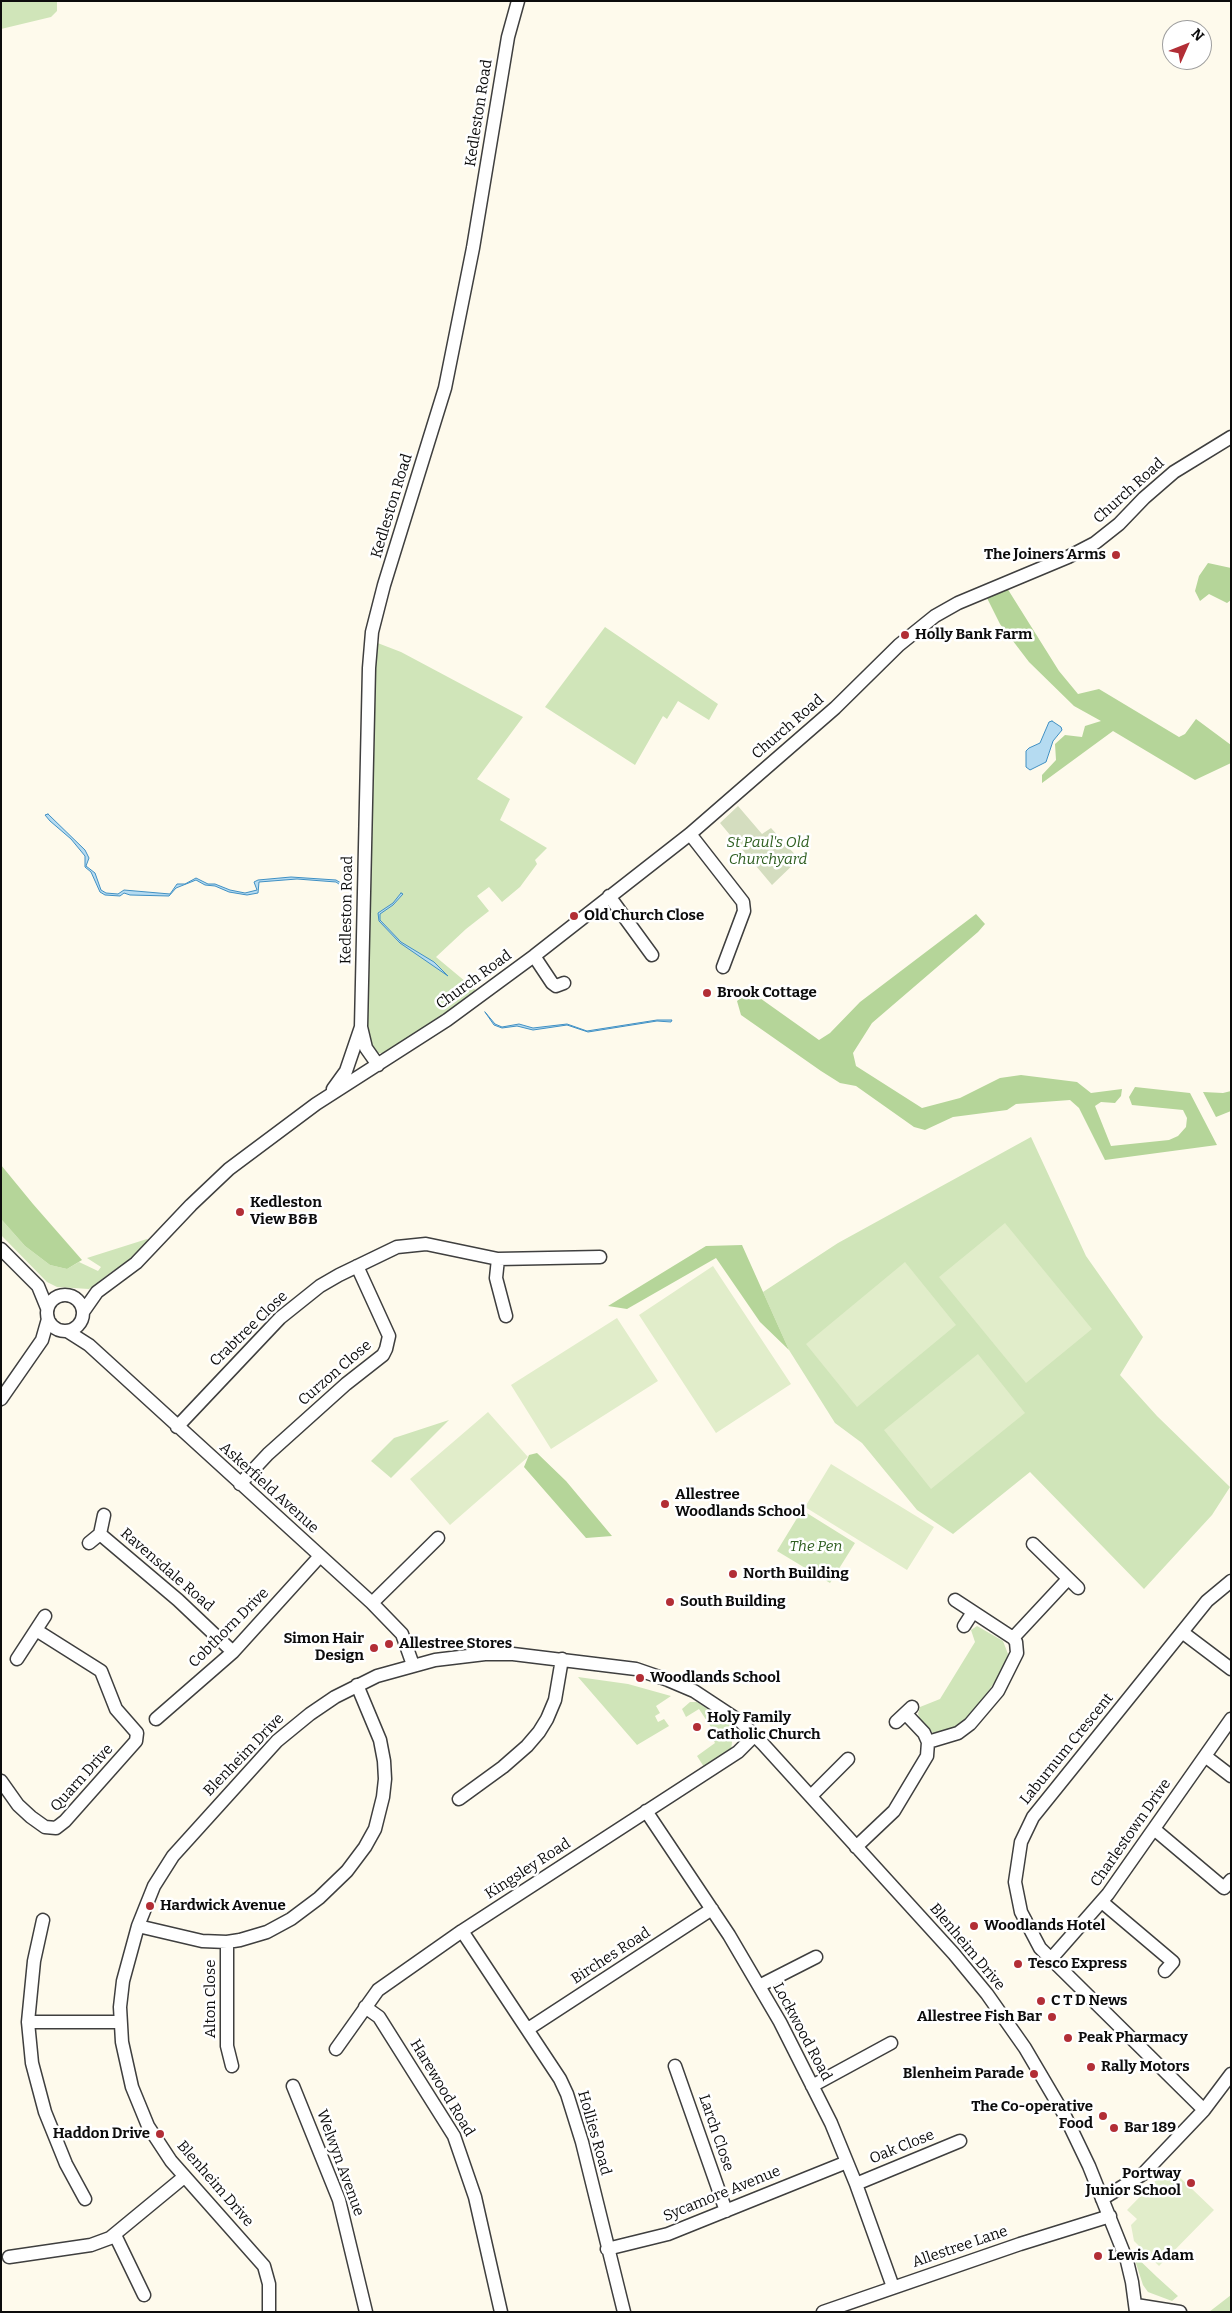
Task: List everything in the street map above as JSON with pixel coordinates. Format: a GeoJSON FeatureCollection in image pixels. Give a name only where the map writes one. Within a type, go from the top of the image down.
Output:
{"type":"FeatureCollection","features":[{"type":"Feature","properties":{"kind":"street","name":"Kedleston Road"},"geometry":{"type":"LineString","coordinates":[[82,1316],[97,1292],[136,1263],[224,1173],[328,1096],[374,1068],[366,1048],[361,1027],[369,677],[372,632],[384,585],[445,388],[473,248],[506,47],[518,1]]}},
{"type":"Feature","properties":{"kind":"street","name":"Church Road"},"geometry":{"type":"LineString","coordinates":[[374,1068],[447,1020],[534,956],[690,834],[835,708],[899,645],[935,616],[958,603],[1068,557],[1095,543],[1174,472],[1231,437]]}},
{"type":"Feature","properties":{"kind":"street"},"geometry":{"type":"LineString","coordinates":[[690,834],[743,902],[744,912],[723,967]]}},
{"type":"Feature","properties":{"kind":"street"},"geometry":{"type":"LineString","coordinates":[[609,896],[652,956]]}},
{"type":"Feature","properties":{"kind":"street"},"geometry":{"type":"LineString","coordinates":[[534,956],[552,983],[556,986],[564,983]]}},
{"type":"Feature","properties":{"kind":"street","name":"Kedleston Road"},"geometry":{"type":"LineString","coordinates":[[328,1096],[342,1078],[361,1027]]}},
{"type":"Feature","properties":{"kind":"street"},"geometry":{"type":"LineString","coordinates":[[354,1048],[374,1068]]}},
{"type":"Feature","properties":{"kind":"street","name":"Crabtree Close"},"geometry":{"type":"LineString","coordinates":[[177,1427],[280,1318],[320,1286],[397,1247],[416,1244],[472,1252],[498,1259],[568,1263],[600,1257]]}},
{"type":"Feature","properties":{"kind":"street"},"geometry":{"type":"LineString","coordinates":[[1,1249],[38,1286],[67,1296],[80,1303],[82,1316],[76,1327],[42,1340]]}},
{"type":"Feature","properties":{"kind":"street"},"geometry":{"type":"LineString","coordinates":[[498,1259],[496,1278],[509,1299],[506,1316]]}},
{"type":"Feature","properties":{"kind":"street","name":"Curzon Close"},"geometry":{"type":"LineString","coordinates":[[240,1484],[268,1454],[346,1384],[383,1355],[389,1336],[357,1266]]}},
{"type":"Feature","properties":{"kind":"street"},"geometry":{"type":"LineString","coordinates":[[38,1286],[47,1313],[55,1328],[65,1331]]}},
{"type":"Feature","properties":{"kind":"street","name":"Kedleston Road"},"geometry":{"type":"LineString","coordinates":[[67,1296],[97,1292]]}},
{"type":"Feature","properties":{"kind":"street"},"geometry":{"type":"LineString","coordinates":[[1,1399],[42,1340],[47,1313],[53,1299],[67,1296]]}},
{"type":"Feature","properties":{"kind":"street","name":"Askerfield Avenue"},"geometry":{"type":"LineString","coordinates":[[82,1316],[89,1345]]}},
{"type":"Feature","properties":{"kind":"street","name":"Askerfield Avenue"},"geometry":{"type":"LineString","coordinates":[[65,1331],[89,1345],[372,1603],[402,1634],[413,1665]]}},
{"type":"Feature","properties":{"kind":"street","name":"Ravensdale Road"},"geometry":{"type":"LineString","coordinates":[[89,1543],[100,1534],[104,1515]]}},
{"type":"Feature","properties":{"kind":"street","name":"Ravensdale Road"},"geometry":{"type":"LineString","coordinates":[[100,1534],[178,1600],[233,1652]]}},
{"type":"Feature","properties":{"kind":"street"},"geometry":{"type":"LineString","coordinates":[[1012,1638],[1073,1584],[1033,1544]]}},
{"type":"Feature","properties":{"kind":"street"},"geometry":{"type":"LineString","coordinates":[[372,1603],[436,1545]]}},
{"type":"Feature","properties":{"kind":"street","name":"Cobthorn Drive"},"geometry":{"type":"LineString","coordinates":[[156,1719],[233,1652],[320,1556]]}},
{"type":"Feature","properties":{"kind":"street","name":"Laburnum Crescent"},"geometry":{"type":"LineString","coordinates":[[1204,2110],[1050,1960],[1029,1929],[1017,1897],[1015,1882],[1016,1865],[1026,1829],[1054,1788],[1207,1601],[1231,1581]]}},
{"type":"Feature","properties":{"kind":"street"},"geometry":{"type":"LineString","coordinates":[[928,1742],[958,1734],[970,1724],[998,1691],[1017,1653],[1016,1642],[1012,1638],[955,1600]]}},
{"type":"Feature","properties":{"kind":"street"},"geometry":{"type":"LineString","coordinates":[[964,1626],[972,1612]]}},
{"type":"Feature","properties":{"kind":"street"},"geometry":{"type":"LineString","coordinates":[[17,1659],[45,1616]]}},
{"type":"Feature","properties":{"kind":"street","name":"Quarn Drive"},"geometry":{"type":"LineString","coordinates":[[1,1780],[18,1805],[30,1817],[45,1826],[56,1828],[60,1826],[132,1746],[137,1733],[116,1709],[101,1671],[36,1630]]}},
{"type":"Feature","properties":{"kind":"street"},"geometry":{"type":"LineString","coordinates":[[1182,1632],[1231,1669]]}},
{"type":"Feature","properties":{"kind":"street","name":"Blenheim Drive"},"geometry":{"type":"LineString","coordinates":[[269,2312],[269,2284],[264,2266],[184,2177],[160,2144],[139,2106],[126,2066],[120,2022],[123,1981],[138,1926],[154,1886],[172,1856],[248,1772],[299,1722],[335,1696],[377,1676],[435,1660],[485,1654],[513,1654],[636,1669],[668,1680],[715,1704],[755,1735],[959,1960],[1008,2024],[1065,2116],[1110,2216],[1126,2261],[1136,2308]]}},
{"type":"Feature","properties":{"kind":"street"},"geometry":{"type":"LineString","coordinates":[[459,1799],[503,1767],[527,1746],[539,1732],[547,1719],[554,1700],[562,1659]]}},
{"type":"Feature","properties":{"kind":"street"},"geometry":{"type":"LineString","coordinates":[[138,1926],[202,1941],[227,1942],[267,1932],[302,1912],[348,1871],[370,1838],[383,1797],[384,1761],[376,1728],[357,1685]]}},
{"type":"Feature","properties":{"kind":"street"},"geometry":{"type":"LineString","coordinates":[[856,1847],[888,1818],[900,1802],[924,1761],[928,1742],[924,1733],[905,1714]]}},
{"type":"Feature","properties":{"kind":"street","name":"Charlestown Drive"},"geometry":{"type":"LineString","coordinates":[[1050,1960],[1102,1902],[1231,1719]]}},
{"type":"Feature","properties":{"kind":"street","name":"Kingsley Road"},"geometry":{"type":"LineString","coordinates":[[336,2049],[378,1990],[462,1931],[738,1752],[755,1735]]}},
{"type":"Feature","properties":{"kind":"street"},"geometry":{"type":"LineString","coordinates":[[1205,1756],[1231,1776]]}},
{"type":"Feature","properties":{"kind":"street"},"geometry":{"type":"LineString","coordinates":[[811,1796],[848,1759]]}},
{"type":"Feature","properties":{"kind":"street","name":"Lockwood Road"},"geometry":{"type":"LineString","coordinates":[[646,1811],[712,1909],[759,1986],[812,2086],[831,2124],[856,2184],[893,2287]]}},
{"type":"Feature","properties":{"kind":"street"},"geometry":{"type":"LineString","coordinates":[[1154,1829],[1224,1888],[1231,1880]]}},
{"type":"Feature","properties":{"kind":"street"},"geometry":{"type":"LineString","coordinates":[[1102,1902],[1173,1962],[1166,1971]]}},
{"type":"Feature","properties":{"kind":"street","name":"Birches Road"},"geometry":{"type":"LineString","coordinates":[[528,2029],[712,1909]]}},
{"type":"Feature","properties":{"kind":"street"},"geometry":{"type":"LineString","coordinates":[[43,1920],[33,1968],[28,2022],[32,2063],[45,2112],[66,2164],[85,2199]]}},
{"type":"Feature","properties":{"kind":"street","name":"Hollies Road"},"geometry":{"type":"LineString","coordinates":[[462,1931],[560,2079],[574,2112],[624,2312]]}},
{"type":"Feature","properties":{"kind":"street","name":"Alton Close"},"geometry":{"type":"LineString","coordinates":[[227,1942],[227,2046],[234,2058]]}},
{"type":"Feature","properties":{"kind":"street"},"geometry":{"type":"LineString","coordinates":[[759,1986],[816,1957]]}},
{"type":"Feature","properties":{"kind":"street","name":"Harewood Road"},"geometry":{"type":"LineString","coordinates":[[365,2007],[379,2017],[454,2136],[475,2197],[501,2312]]}},
{"type":"Feature","properties":{"kind":"street"},"geometry":{"type":"LineString","coordinates":[[28,2022],[120,2022]]}},
{"type":"Feature","properties":{"kind":"street"},"geometry":{"type":"LineString","coordinates":[[812,2086],[891,2043]]}},
{"type":"Feature","properties":{"kind":"street","name":"Larch Close"},"geometry":{"type":"LineString","coordinates":[[675,2066],[726,2211]]}},
{"type":"Feature","properties":{"kind":"street"},"geometry":{"type":"LineString","coordinates":[[1102,2199],[1143,2174],[1204,2110],[1231,2074]]}},
{"type":"Feature","properties":{"kind":"street","name":"Welwyn Avenue"},"geometry":{"type":"LineString","coordinates":[[293,2086],[339,2200],[366,2312]]}},
{"type":"Feature","properties":{"kind":"street","name":"Oak Close"},"geometry":{"type":"LineString","coordinates":[[856,2184],[960,2141]]}},
{"type":"Feature","properties":{"kind":"street","name":"Sycamore Avenue"},"geometry":{"type":"LineString","coordinates":[[607,2249],[668,2234],[847,2162]]}},
{"type":"Feature","properties":{"kind":"street"},"geometry":{"type":"LineString","coordinates":[[16,2260],[91,2245],[115,2235],[184,2177]]}},
{"type":"Feature","properties":{"kind":"street","name":"Allestree Lane"},"geometry":{"type":"LineString","coordinates":[[823,2312],[893,2287],[1110,2216]]}},
{"type":"Feature","properties":{"kind":"street"},"geometry":{"type":"LineString","coordinates":[[115,2235],[144,2295]]}},
{"type":"Feature","properties":{"kind":"street"},"geometry":{"type":"LineString","coordinates":[[1136,2308],[1180,2312]]}},
{"type":"Feature","properties":{"kind":"green space"},"geometry":{"type":"Polygon","coordinates":[[[1,1],[57,1],[57,11],[51,17],[1,29],[1,1]]]}},
{"type":"Feature","properties":{"kind":"green space"},"geometry":{"type":"Polygon","coordinates":[[[1208,563],[1231,568],[1231,600],[1227,603],[1209,594],[1200,601],[1195,591],[1199,576],[1208,563]]]}},
{"type":"Feature","properties":{"kind":"green space"},"geometry":{"type":"Polygon","coordinates":[[[1007,588],[1059,671],[1078,694],[1099,689],[1179,737],[1185,734],[1196,719],[1231,745],[1231,763],[1195,780],[1113,731],[1042,783],[1042,775],[1056,760],[1055,744],[1065,735],[1082,737],[1085,726],[1101,721],[1074,706],[1029,662],[1000,624],[987,598],[1007,588]]]}},
{"type":"Feature","properties":{"kind":"green space"},"geometry":{"type":"Polygon","coordinates":[[[605,627],[718,704],[709,720],[678,701],[667,719],[663,716],[635,765],[545,707],[605,627]]]}},
{"type":"Feature","properties":{"kind":"green space"},"geometry":{"type":"Polygon","coordinates":[[[375,642],[401,652],[523,717],[477,779],[510,799],[500,820],[547,848],[535,860],[537,864],[520,887],[502,902],[489,887],[477,896],[489,911],[436,957],[478,992],[394,1049],[383,1053],[376,1053],[371,1049],[365,1029],[375,642]]]}},
{"type":"Feature","properties":{"kind":"green space","name":"St Paul's Old Churchyard"},"geometry":{"type":"Polygon","coordinates":[[[738,806],[762,834],[771,828],[799,859],[772,885],[720,823],[738,806]]]}},
{"type":"Feature","properties":{"kind":"green space"},"geometry":{"type":"Polygon","coordinates":[[[976,914],[985,924],[978,932],[872,1023],[853,1053],[856,1066],[922,1108],[960,1098],[1000,1078],[1021,1075],[1077,1082],[1091,1093],[1122,1089],[1121,1096],[1115,1103],[1101,1102],[1095,1106],[1111,1146],[1169,1140],[1178,1136],[1186,1127],[1187,1118],[1183,1110],[1132,1105],[1129,1097],[1135,1087],[1190,1093],[1217,1145],[1105,1160],[1079,1108],[1070,1100],[1016,1104],[1007,1110],[953,1117],[925,1130],[914,1127],[856,1086],[840,1083],[821,1071],[741,1015],[737,1001],[750,991],[819,1040],[830,1033],[860,1002],[976,914]]]}},
{"type":"Feature","properties":{"kind":"green space"},"geometry":{"type":"Polygon","coordinates":[[[1231,1091],[1231,1111],[1216,1117],[1203,1092],[1223,1093],[1231,1091]]]}},
{"type":"Feature","properties":{"kind":"green space"},"geometry":{"type":"Polygon","coordinates":[[[1031,1137],[1086,1256],[1143,1337],[1120,1375],[1157,1416],[1230,1487],[1212,1515],[1144,1589],[1030,1472],[953,1534],[917,1510],[862,1443],[835,1423],[789,1350],[763,1292],[838,1243],[1031,1137]]]}},
{"type":"Feature","properties":{"kind":"green space"},"geometry":{"type":"Polygon","coordinates":[[[1,1165],[82,1260],[67,1269],[50,1265],[25,1246],[1,1219],[1,1165]]]}},
{"type":"Feature","properties":{"kind":"green space"},"geometry":{"type":"Polygon","coordinates":[[[1,1219],[25,1246],[50,1265],[67,1269],[79,1262],[98,1271],[101,1267],[87,1258],[147,1239],[151,1242],[120,1270],[114,1270],[89,1289],[57,1287],[47,1282],[1,1235],[1,1219]]]}},
{"type":"Feature","properties":{"kind":"green space"},"geometry":{"type":"Polygon","coordinates":[[[1005,1223],[1092,1329],[1026,1383],[939,1277],[1005,1223]]]}},
{"type":"Feature","properties":{"kind":"green space"},"geometry":{"type":"Polygon","coordinates":[[[742,1245],[789,1350],[760,1322],[716,1258],[627,1309],[608,1306],[706,1246],[742,1245]]]}},
{"type":"Feature","properties":{"kind":"green space"},"geometry":{"type":"Polygon","coordinates":[[[905,1262],[956,1325],[857,1407],[806,1344],[905,1262]]]}},
{"type":"Feature","properties":{"kind":"green space"},"geometry":{"type":"Polygon","coordinates":[[[713,1266],[791,1384],[716,1433],[639,1315],[713,1266]]]}},
{"type":"Feature","properties":{"kind":"green space"},"geometry":{"type":"Polygon","coordinates":[[[617,1318],[658,1381],[551,1449],[511,1385],[617,1318]]]}},
{"type":"Feature","properties":{"kind":"green space"},"geometry":{"type":"Polygon","coordinates":[[[978,1354],[1025,1413],[931,1489],[884,1430],[978,1354]]]}},
{"type":"Feature","properties":{"kind":"green space"},"geometry":{"type":"Polygon","coordinates":[[[488,1412],[528,1457],[450,1525],[410,1479],[488,1412]]]}},
{"type":"Feature","properties":{"kind":"green space"},"geometry":{"type":"Polygon","coordinates":[[[449,1420],[391,1478],[371,1461],[394,1438],[449,1420]]]}},
{"type":"Feature","properties":{"kind":"green space"},"geometry":{"type":"Polygon","coordinates":[[[537,1453],[566,1481],[612,1536],[586,1538],[524,1467],[529,1455],[537,1453]]]}},
{"type":"Feature","properties":{"kind":"green space"},"geometry":{"type":"Polygon","coordinates":[[[831,1464],[934,1527],[907,1570],[805,1507],[831,1464]]]}},
{"type":"Feature","properties":{"kind":"green space","name":"The Pen"},"geometry":{"type":"Polygon","coordinates":[[[802,1510],[855,1543],[830,1583],[777,1551],[802,1510]]]}},
{"type":"Feature","properties":{"kind":"green space"},"geometry":{"type":"Polygon","coordinates":[[[977,1626],[1003,1641],[1008,1654],[1005,1667],[972,1715],[956,1728],[933,1733],[920,1719],[918,1714],[920,1707],[940,1699],[975,1642],[971,1630],[977,1626]]]}},
{"type":"Feature","properties":{"kind":"green space"},"geometry":{"type":"Polygon","coordinates":[[[578,1677],[628,1684],[671,1696],[656,1706],[660,1713],[655,1716],[658,1722],[664,1719],[669,1726],[637,1745],[578,1677]]]}},
{"type":"Feature","properties":{"kind":"green space"},"geometry":{"type":"Polygon","coordinates":[[[690,1702],[697,1702],[734,1727],[731,1750],[704,1767],[697,1756],[715,1743],[711,1736],[715,1733],[699,1709],[686,1717],[682,1709],[690,1702]]]}},
{"type":"Feature","properties":{"kind":"green space"},"geometry":{"type":"Polygon","coordinates":[[[1169,2167],[1214,2210],[1159,2266],[1134,2241],[1131,2225],[1137,2219],[1127,2210],[1169,2167]]]}},
{"type":"Feature","properties":{"kind":"green space"},"geometry":{"type":"Polygon","coordinates":[[[1133,2254],[1178,2296],[1172,2301],[1148,2292],[1143,2285],[1133,2254]]]}},
{"type":"Feature","properties":{"kind":"green space"},"geometry":{"type":"Polygon","coordinates":[[[1231,2295],[1231,2312],[1209,2312],[1231,2295]]]}},
{"type":"Feature","properties":{"kind":"water"},"geometry":{"type":"Polygon","coordinates":[[[1052,721],[1061,727],[1062,730],[1053,741],[1046,762],[1030,770],[1026,767],[1026,751],[1040,743],[1049,722],[1052,721]]]}},
{"type":"Feature","properties":{"kind":"water"},"geometry":{"type":"Polygon","coordinates":[[[48,814],[85,850],[89,858],[86,866],[95,873],[101,890],[106,893],[118,894],[124,890],[170,894],[177,884],[185,884],[196,878],[208,884],[215,884],[245,893],[257,890],[254,882],[258,880],[291,877],[336,880],[352,890],[352,893],[336,882],[297,879],[259,882],[258,893],[247,895],[205,885],[196,880],[176,888],[169,896],[130,895],[124,893],[120,896],[105,895],[100,892],[91,872],[85,867],[85,856],[71,839],[45,815],[48,814]]]}},
{"type":"Feature","properties":{"kind":"water"},"geometry":{"type":"Polygon","coordinates":[[[401,893],[403,894],[393,905],[380,914],[380,920],[401,942],[434,962],[448,976],[400,943],[379,921],[378,913],[393,903],[401,893]]]}},
{"type":"Feature","properties":{"kind":"water"},"geometry":{"type":"Polygon","coordinates":[[[485,1012],[495,1024],[502,1027],[519,1024],[533,1028],[567,1024],[587,1031],[657,1020],[672,1020],[671,1022],[657,1021],[588,1032],[567,1025],[533,1030],[517,1026],[502,1028],[494,1025],[485,1012]]]}},
{"type":"Feature","properties":{"kind":"place","name":"The Joiners Arms"},"geometry":{"type":"Point","coordinates":[1116,555]}},
{"type":"Feature","properties":{"kind":"place","name":"Holly Bank Farm"},"geometry":{"type":"Point","coordinates":[905,635]}},
{"type":"Feature","properties":{"kind":"place","name":"Old Church Close"},"geometry":{"type":"Point","coordinates":[574,916]}},
{"type":"Feature","properties":{"kind":"place","name":"Brook Cottage"},"geometry":{"type":"Point","coordinates":[707,993]}},
{"type":"Feature","properties":{"kind":"place","name":"Kedleston View B&B"},"geometry":{"type":"Point","coordinates":[240,1212]}},
{"type":"Feature","properties":{"kind":"place","name":"Allestree Woodlands School"},"geometry":{"type":"Point","coordinates":[665,1504]}},
{"type":"Feature","properties":{"kind":"place","name":"North Building"},"geometry":{"type":"Point","coordinates":[733,1574]}},
{"type":"Feature","properties":{"kind":"place","name":"South Building"},"geometry":{"type":"Point","coordinates":[670,1602]}},
{"type":"Feature","properties":{"kind":"place","name":"Allestree Stores"},"geometry":{"type":"Point","coordinates":[389,1644]}},
{"type":"Feature","properties":{"kind":"place","name":"Simon Hair Design"},"geometry":{"type":"Point","coordinates":[374,1648]}},
{"type":"Feature","properties":{"kind":"place","name":"Woodlands School"},"geometry":{"type":"Point","coordinates":[640,1678]}},
{"type":"Feature","properties":{"kind":"place","name":"Holy Family Catholic Church"},"geometry":{"type":"Point","coordinates":[697,1727]}},
{"type":"Feature","properties":{"kind":"place","name":"Hardwick Avenue"},"geometry":{"type":"Point","coordinates":[150,1906]}},
{"type":"Feature","properties":{"kind":"place","name":"Woodlands Hotel"},"geometry":{"type":"Point","coordinates":[974,1926]}},
{"type":"Feature","properties":{"kind":"place","name":"Tesco Express"},"geometry":{"type":"Point","coordinates":[1018,1964]}},
{"type":"Feature","properties":{"kind":"place","name":"C T D News"},"geometry":{"type":"Point","coordinates":[1041,2001]}},
{"type":"Feature","properties":{"kind":"place","name":"Allestree Fish Bar"},"geometry":{"type":"Point","coordinates":[1052,2017]}},
{"type":"Feature","properties":{"kind":"place","name":"Peak Pharmacy"},"geometry":{"type":"Point","coordinates":[1068,2038]}},
{"type":"Feature","properties":{"kind":"place","name":"Rally Motors"},"geometry":{"type":"Point","coordinates":[1091,2067]}},
{"type":"Feature","properties":{"kind":"place","name":"Blenheim Parade"},"geometry":{"type":"Point","coordinates":[1034,2074]}},
{"type":"Feature","properties":{"kind":"place","name":"The Co-operative Food"},"geometry":{"type":"Point","coordinates":[1103,2116]}},
{"type":"Feature","properties":{"kind":"place","name":"Bar 189"},"geometry":{"type":"Point","coordinates":[1114,2128]}},
{"type":"Feature","properties":{"kind":"place","name":"Haddon Drive"},"geometry":{"type":"Point","coordinates":[160,2134]}},
{"type":"Feature","properties":{"kind":"place","name":"Portway Junior School"},"geometry":{"type":"Point","coordinates":[1191,2183]}},
{"type":"Feature","properties":{"kind":"place","name":"Lewis Adam"},"geometry":{"type":"Point","coordinates":[1098,2256]}}]}
